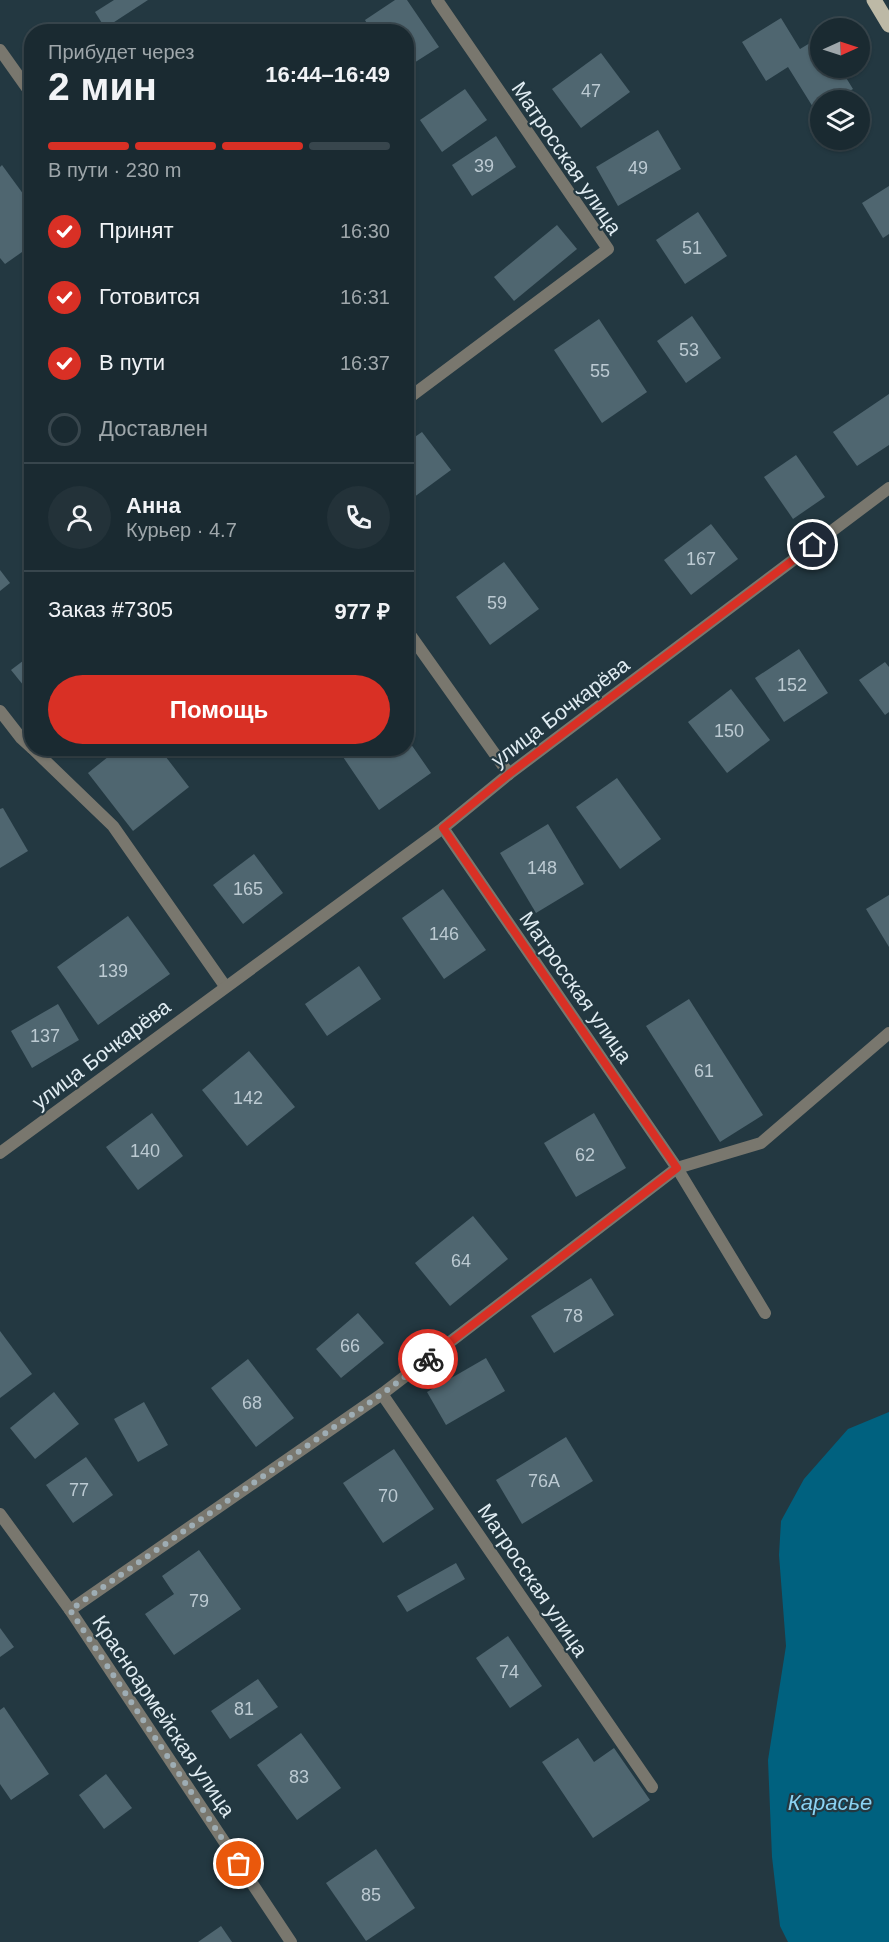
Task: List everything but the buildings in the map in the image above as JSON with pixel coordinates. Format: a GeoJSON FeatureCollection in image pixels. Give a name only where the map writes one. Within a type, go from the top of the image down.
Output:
{"type":"FeatureCollection","features":[{"type":"Feature","properties":{"kind":"main road"},"geometry":{"type":"LineString","coordinates":[[874,0],[889,24]]}},
{"type":"Feature","properties":{"kind":"street","name":"Матросская улица"},"geometry":{"type":"LineString","coordinates":[[414,394],[608,249],[437,0]]}},
{"type":"Feature","properties":{"kind":"street"},"geometry":{"type":"LineString","coordinates":[[0,50],[24,84]]}},
{"type":"Feature","properties":{"kind":"street","name":"улица Бочкарёва"},"geometry":{"type":"LineString","coordinates":[[0,1153],[443,828],[509,774],[889,488]]}},
{"type":"Feature","properties":{"kind":"street"},"geometry":{"type":"LineString","coordinates":[[414,640],[509,774]]}},
{"type":"Feature","properties":{"kind":"street"},"geometry":{"type":"LineString","coordinates":[[0,711],[24,741]]}},
{"type":"Feature","properties":{"kind":"street"},"geometry":{"type":"LineString","coordinates":[[40,756],[113,826],[225,986]]}},
{"type":"Feature","properties":{"kind":"street","name":"Матросская улица"},"geometry":{"type":"LineString","coordinates":[[443,828],[677,1168],[765,1313]]}},
{"type":"Feature","properties":{"kind":"street"},"geometry":{"type":"LineString","coordinates":[[70,1610],[382,1394],[677,1168],[761,1143],[889,1033]]}},
{"type":"Feature","properties":{"kind":"street","name":"Матросская улица"},"geometry":{"type":"LineString","coordinates":[[382,1394],[652,1787]]}},
{"type":"Feature","properties":{"kind":"street","name":"Красноармейская улица"},"geometry":{"type":"LineString","coordinates":[[0,1514],[70,1610],[291,1942]]}},
{"type":"Feature","properties":{"kind":"water","name":"Карасье"},"geometry":{"type":"Polygon","coordinates":[[[889,1412],[889,1942],[788,1942],[780,1926],[772,1857],[768,1760],[786,1646],[779,1555],[781,1521],[804,1479],[848,1429],[889,1412]]]}},
{"type":"Feature","properties":{"kind":"way so far"},"geometry":{"type":"LineString","coordinates":[[239,1864],[70,1610],[382,1394],[428,1359]]}},
{"type":"Feature","properties":{"kind":"route"},"geometry":{"type":"LineString","coordinates":[[428,1359],[677,1168],[443,828],[509,774],[813,545]]}}]}
